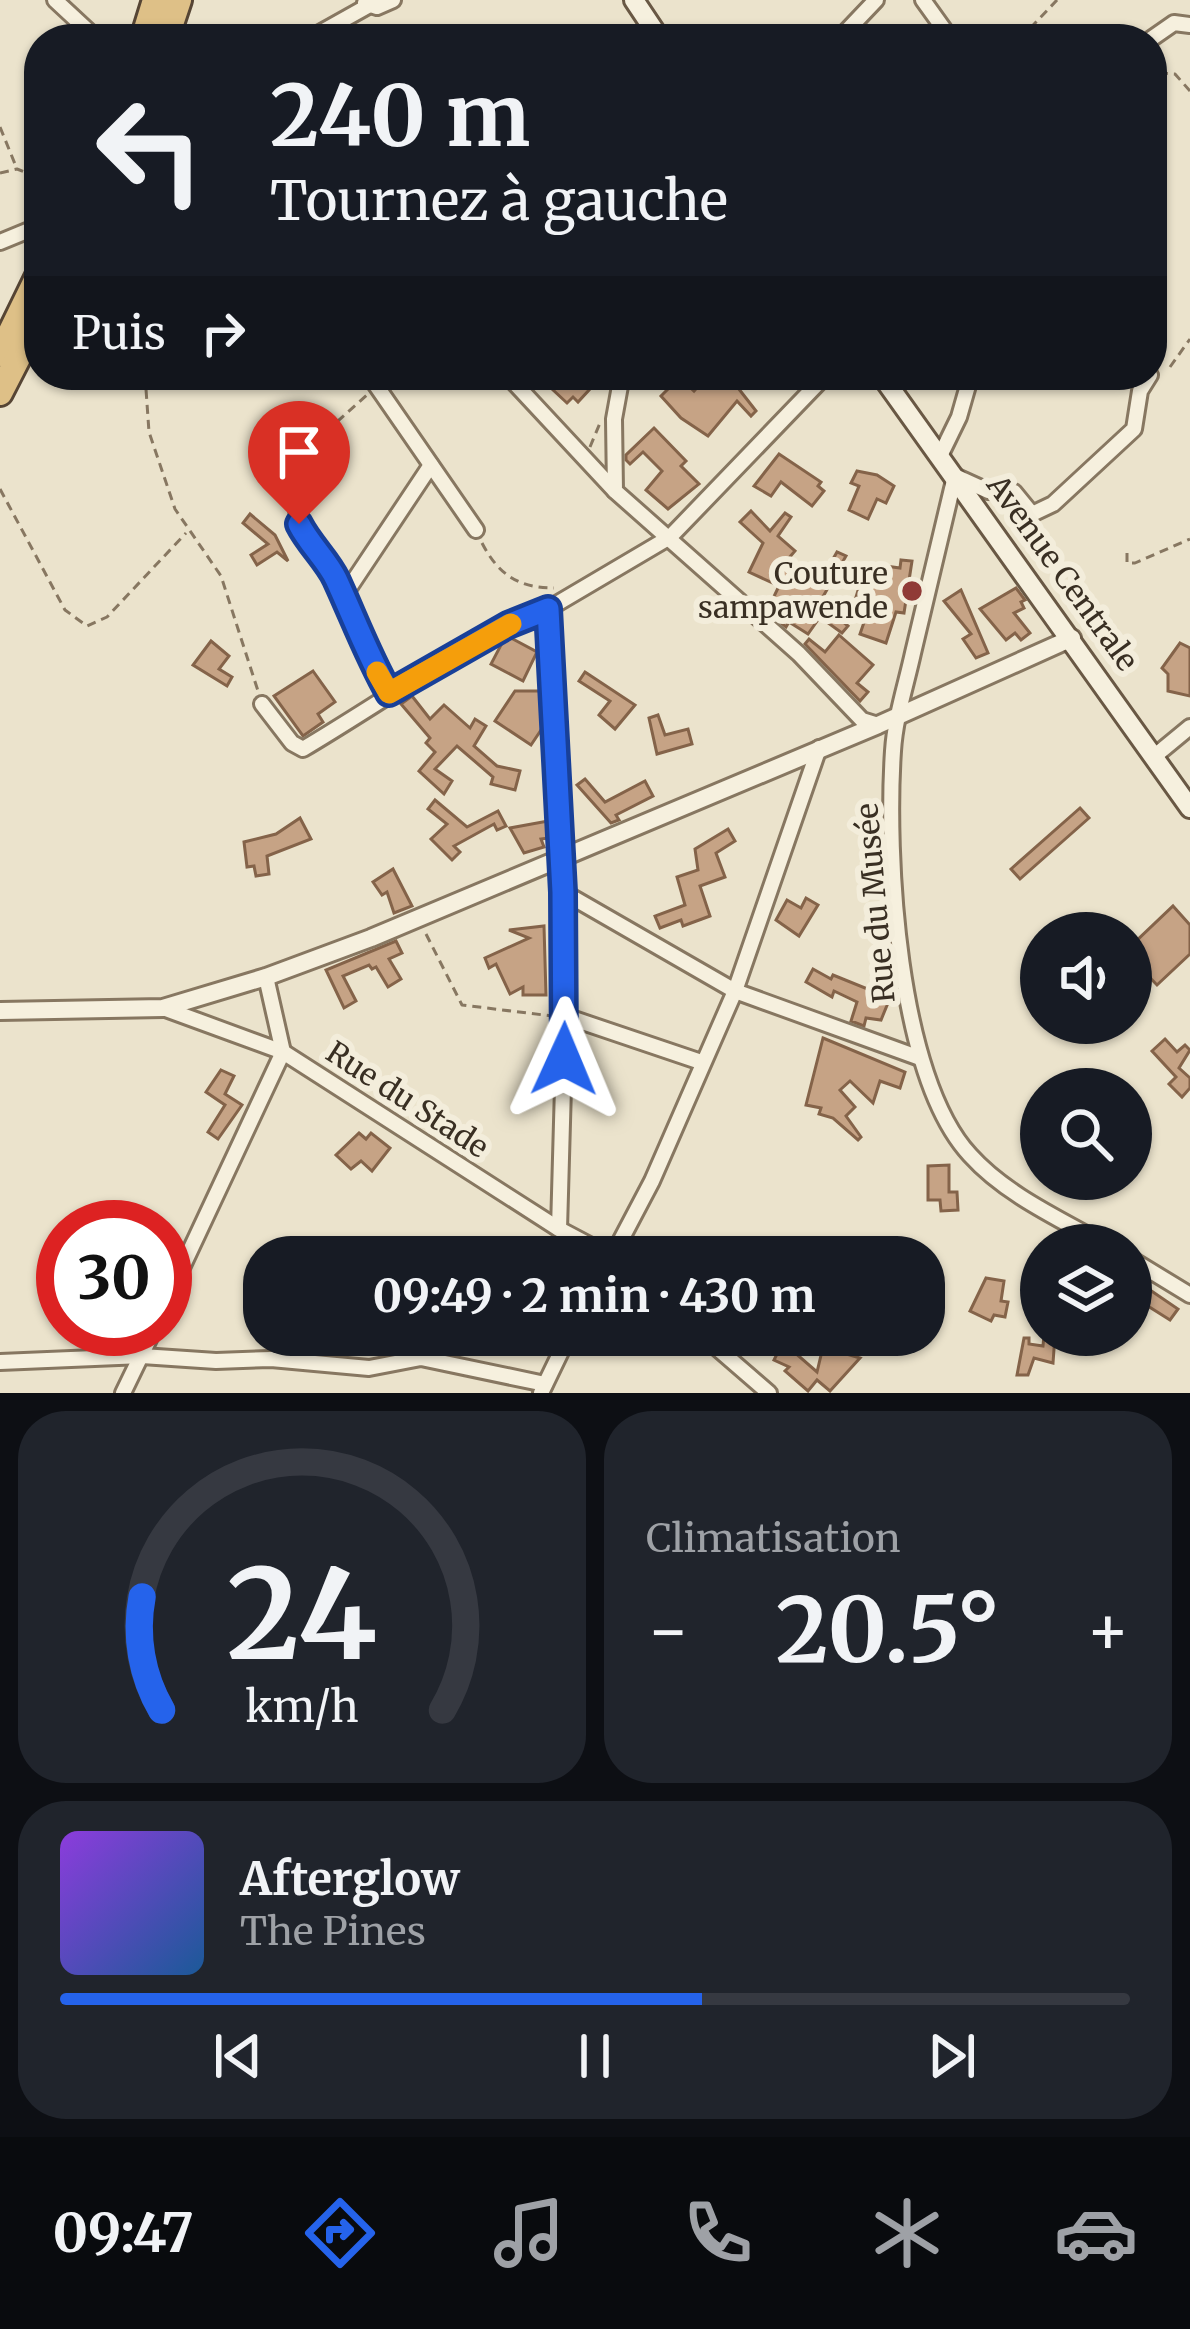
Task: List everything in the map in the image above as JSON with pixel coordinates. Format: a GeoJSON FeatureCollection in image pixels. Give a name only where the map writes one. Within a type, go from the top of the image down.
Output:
{"type":"FeatureCollection","features":[{"type":"Feature","properties":{"kind":"highway"},"geometry":{"type":"LineString","coordinates":[[0,354],[24,305]]}},
{"type":"Feature","properties":{"kind":"highway"},"geometry":{"type":"LineString","coordinates":[[0,393],[24,346]]}},
{"type":"Feature","properties":{"kind":"main road","name":"Avenue Centrale"},"geometry":{"type":"LineString","coordinates":[[892,390],[1190,808]]}},
{"type":"Feature","properties":{"kind":"street"},"geometry":{"type":"LineString","coordinates":[[55,0],[81,24]]}},
{"type":"Feature","properties":{"kind":"street"},"geometry":{"type":"LineString","coordinates":[[332,24],[365,3],[386,5],[393,0]]}},
{"type":"Feature","properties":{"kind":"street"},"geometry":{"type":"LineString","coordinates":[[853,24],[876,0]]}},
{"type":"Feature","properties":{"kind":"street"},"geometry":{"type":"LineString","coordinates":[[379,390],[476,530]]}},
{"type":"Feature","properties":{"kind":"street"},"geometry":{"type":"LineString","coordinates":[[521,390],[615,490],[799,655],[862,720],[878,725]]}},
{"type":"Feature","properties":{"kind":"street"},"geometry":{"type":"LineString","coordinates":[[615,490],[614,419],[619,390]]}},
{"type":"Feature","properties":{"kind":"street"},"geometry":{"type":"LineString","coordinates":[[262,704],[300,749],[508,625],[548,609],[670,537],[812,390]]}},
{"type":"Feature","properties":{"kind":"street"},"geometry":{"type":"LineString","coordinates":[[940,456],[951,439],[966,390]]}},
{"type":"Feature","properties":{"kind":"street"},"geometry":{"type":"LineString","coordinates":[[955,476],[988,491],[1014,492],[1032,514],[1053,504],[1134,429],[1141,390]]}},
{"type":"Feature","properties":{"kind":"street"},"geometry":{"type":"LineString","coordinates":[[343,597],[431,465]]}},
{"type":"Feature","properties":{"kind":"street","name":"Rue du Musée"},"geometry":{"type":"LineString","coordinates":[[955,476],[893,749],[893,857],[900,937],[920,1058],[945,1116],[971,1157],[998,1180],[1071,1224]]}},
{"type":"Feature","properties":{"kind":"street"},"geometry":{"type":"LineString","coordinates":[[295,496],[299,524],[310,546],[334,574],[368,657],[389,693]]}},
{"type":"Feature","properties":{"kind":"street"},"geometry":{"type":"LineString","coordinates":[[548,609],[566,1016],[560,1229]]}},
{"type":"Feature","properties":{"kind":"street"},"geometry":{"type":"LineString","coordinates":[[0,1011],[163,1008],[266,977],[878,725],[1072,638]]}},
{"type":"Feature","properties":{"kind":"street"},"geometry":{"type":"LineString","coordinates":[[1156,755],[1190,727]]}},
{"type":"Feature","properties":{"kind":"street"},"geometry":{"type":"LineString","coordinates":[[623,1236],[736,991],[819,748]]}},
{"type":"Feature","properties":{"kind":"street"},"geometry":{"type":"LineString","coordinates":[[563,892],[736,991],[920,1058]]}},
{"type":"Feature","properties":{"kind":"street"},"geometry":{"type":"LineString","coordinates":[[192,1246],[283,1052],[266,977]]}},
{"type":"Feature","properties":{"kind":"street","name":"Rue du Stade"},"geometry":{"type":"LineString","coordinates":[[163,1008],[283,1052],[573,1236]]}},
{"type":"Feature","properties":{"kind":"street"},"geometry":{"type":"LineString","coordinates":[[566,1016],[701,1062]]}},
{"type":"Feature","properties":{"kind":"street"},"geometry":{"type":"LineString","coordinates":[[1152,1272],[1190,1295]]}},
{"type":"Feature","properties":{"kind":"street"},"geometry":{"type":"LineString","coordinates":[[0,1362],[142,1356],[271,1359],[369,1368],[421,1358],[543,1388],[558,1356]]}},
{"type":"Feature","properties":{"kind":"street"},"geometry":{"type":"LineString","coordinates":[[123,1393],[142,1356]]}},
{"type":"Feature","properties":{"kind":"street"},"geometry":{"type":"LineString","coordinates":[[727,1356],[770,1393]]}},
{"type":"Feature","properties":{"kind":"path"},"geometry":{"type":"LineString","coordinates":[[1034,24],[1057,0]]}},
{"type":"Feature","properties":{"kind":"path"},"geometry":{"type":"LineString","coordinates":[[1167,74],[1174,74],[1190,91]]}},
{"type":"Feature","properties":{"kind":"path"},"geometry":{"type":"LineString","coordinates":[[0,127],[16,169]]}},
{"type":"Feature","properties":{"kind":"path"},"geometry":{"type":"LineString","coordinates":[[0,173],[24,172]]}},
{"type":"Feature","properties":{"kind":"path"},"geometry":{"type":"LineString","coordinates":[[1170,367],[1190,339]]}},
{"type":"Feature","properties":{"kind":"path"},"geometry":{"type":"LineString","coordinates":[[146,390],[149,432],[175,509],[221,576],[262,704]]}},
{"type":"Feature","properties":{"kind":"path"},"geometry":{"type":"LineString","coordinates":[[295,496],[328,430],[365,390]]}},
{"type":"Feature","properties":{"kind":"path"},"geometry":{"type":"LineString","coordinates":[[588,461],[592,437],[601,422]]}},
{"type":"Feature","properties":{"kind":"path"},"geometry":{"type":"LineString","coordinates":[[0,489],[65,610],[87,626],[107,617],[187,532]]}},
{"type":"Feature","properties":{"kind":"path"},"geometry":{"type":"LineString","coordinates":[[476,530],[495,567],[528,588],[560,588]]}},
{"type":"Feature","properties":{"kind":"path"},"geometry":{"type":"LineString","coordinates":[[1127,554],[1127,563],[1136,563],[1190,539]]}},
{"type":"Feature","properties":{"kind":"path"},"geometry":{"type":"LineString","coordinates":[[418,918],[462,1005],[566,1016]]}},
{"type":"Feature","properties":{"kind":"building"},"geometry":{"type":"Polygon","coordinates":[[[553,390],[589,390],[578,402],[573,397],[567,403],[553,390]]]}},
{"type":"Feature","properties":{"kind":"building"},"geometry":{"type":"Polygon","coordinates":[[[667,390],[740,390],[756,411],[751,416],[737,401],[708,436],[681,418],[661,396],[667,390]]]}},
{"type":"Feature","properties":{"kind":"building"},"geometry":{"type":"Polygon","coordinates":[[[654,428],[686,461],[681,466],[699,484],[668,509],[646,490],[662,471],[643,452],[630,464],[626,460],[654,428]]]}},
{"type":"Feature","properties":{"kind":"building"},"geometry":{"type":"Polygon","coordinates":[[[779,454],[821,482],[818,486],[824,491],[812,506],[781,482],[771,496],[754,486],[779,454]]]}},
{"type":"Feature","properties":{"kind":"building"},"geometry":{"type":"Polygon","coordinates":[[[857,471],[877,475],[894,486],[886,503],[877,499],[868,519],[849,510],[859,486],[851,483],[857,471]]]}},
{"type":"Feature","properties":{"kind":"building"},"geometry":{"type":"Polygon","coordinates":[[[751,511],[770,531],[785,513],[791,517],[778,536],[795,551],[788,559],[821,580],[837,552],[846,556],[820,602],[848,626],[842,633],[820,617],[808,634],[789,622],[786,627],[767,611],[779,586],[749,572],[763,543],[740,522],[751,511]]]}},
{"type":"Feature","properties":{"kind":"building"},"geometry":{"type":"Polygon","coordinates":[[[250,514],[275,535],[288,561],[277,552],[257,565],[251,555],[268,544],[243,523],[250,514]]]}},
{"type":"Feature","properties":{"kind":"building"},"geometry":{"type":"Polygon","coordinates":[[[901,560],[912,561],[904,613],[896,612],[886,643],[860,634],[870,605],[856,597],[865,568],[877,572],[878,565],[900,568],[901,560]]]}},
{"type":"Feature","properties":{"kind":"building"},"geometry":{"type":"Polygon","coordinates":[[[1016,588],[1025,600],[1021,602],[1024,608],[1014,613],[1030,633],[1021,640],[1015,633],[1006,640],[980,609],[1016,588]]]}},
{"type":"Feature","properties":{"kind":"building"},"geometry":{"type":"Polygon","coordinates":[[[961,590],[988,653],[976,658],[963,639],[971,634],[944,601],[961,590]]]}},
{"type":"Feature","properties":{"kind":"building"},"geometry":{"type":"Polygon","coordinates":[[[839,635],[873,665],[857,683],[868,692],[860,701],[805,644],[809,639],[825,652],[839,635]]]}},
{"type":"Feature","properties":{"kind":"building"},"geometry":{"type":"Polygon","coordinates":[[[511,638],[537,652],[523,681],[491,664],[502,643],[511,638]]]}},
{"type":"Feature","properties":{"kind":"building"},"geometry":{"type":"Polygon","coordinates":[[[211,641],[229,656],[219,669],[232,677],[227,686],[193,665],[211,641]]]}},
{"type":"Feature","properties":{"kind":"building"},"geometry":{"type":"Polygon","coordinates":[[[1180,643],[1190,648],[1190,696],[1168,691],[1168,674],[1162,668],[1180,643]]]}},
{"type":"Feature","properties":{"kind":"building"},"geometry":{"type":"Polygon","coordinates":[[[313,671],[335,702],[318,714],[323,722],[303,736],[274,696],[313,671]]]}},
{"type":"Feature","properties":{"kind":"building"},"geometry":{"type":"Polygon","coordinates":[[[585,672],[635,705],[615,729],[599,715],[610,701],[579,681],[585,672]]]}},
{"type":"Feature","properties":{"kind":"building"},"geometry":{"type":"Polygon","coordinates":[[[515,691],[541,691],[543,727],[531,745],[495,721],[515,691]]]}},
{"type":"Feature","properties":{"kind":"building"},"geometry":{"type":"Polygon","coordinates":[[[412,696],[430,719],[444,705],[470,728],[475,719],[486,726],[474,746],[497,766],[520,771],[515,790],[491,784],[493,777],[457,746],[435,769],[452,781],[444,794],[419,771],[435,752],[426,743],[430,738],[401,704],[412,696]]]}},
{"type":"Feature","properties":{"kind":"building"},"geometry":{"type":"Polygon","coordinates":[[[658,715],[665,735],[688,729],[692,744],[657,754],[649,718],[658,715]]]}},
{"type":"Feature","properties":{"kind":"building"},"geometry":{"type":"Polygon","coordinates":[[[585,779],[605,802],[645,781],[653,796],[616,815],[619,820],[611,823],[577,785],[585,779]]]}},
{"type":"Feature","properties":{"kind":"building"},"geometry":{"type":"Polygon","coordinates":[[[435,800],[467,827],[498,811],[506,826],[497,830],[494,824],[454,846],[460,852],[452,860],[431,839],[447,824],[428,809],[435,800]]]}},
{"type":"Feature","properties":{"kind":"building"},"geometry":{"type":"Polygon","coordinates":[[[1080,808],[1089,818],[1020,879],[1011,869],[1080,808]]]}},
{"type":"Feature","properties":{"kind":"building"},"geometry":{"type":"Polygon","coordinates":[[[300,818],[311,839],[267,856],[269,874],[256,876],[254,866],[247,867],[244,842],[276,834],[300,818]]]}},
{"type":"Feature","properties":{"kind":"building"},"geometry":{"type":"Polygon","coordinates":[[[548,821],[549,838],[541,839],[544,847],[524,853],[510,828],[548,821]]]}},
{"type":"Feature","properties":{"kind":"building"},"geometry":{"type":"Polygon","coordinates":[[[728,829],[735,841],[716,853],[725,877],[700,886],[710,916],[660,928],[655,916],[685,905],[677,877],[698,870],[695,849],[728,829]]]}},
{"type":"Feature","properties":{"kind":"building"},"geometry":{"type":"Polygon","coordinates":[[[393,869],[412,906],[394,913],[387,892],[382,895],[373,882],[393,869]]]}},
{"type":"Feature","properties":{"kind":"building"},"geometry":{"type":"Polygon","coordinates":[[[806,898],[818,905],[799,936],[776,920],[787,900],[801,908],[806,898]]]}},
{"type":"Feature","properties":{"kind":"building"},"geometry":{"type":"Polygon","coordinates":[[[1173,906],[1190,925],[1190,954],[1157,985],[1152,980],[1152,926],[1173,906]]]}},
{"type":"Feature","properties":{"kind":"building"},"geometry":{"type":"Polygon","coordinates":[[[544,926],[546,995],[523,995],[523,987],[510,994],[496,964],[489,968],[485,958],[529,938],[509,930],[544,926]]]}},
{"type":"Feature","properties":{"kind":"building"},"geometry":{"type":"Polygon","coordinates":[[[396,941],[402,953],[389,959],[401,979],[388,987],[376,967],[369,965],[343,976],[356,1001],[344,1008],[326,970],[396,941]]]}},
{"type":"Feature","properties":{"kind":"building"},"geometry":{"type":"Polygon","coordinates":[[[813,969],[890,998],[881,1020],[866,1018],[864,1026],[851,1021],[857,1002],[834,991],[832,997],[806,982],[813,969]]]}},
{"type":"Feature","properties":{"kind":"building"},"geometry":{"type":"Polygon","coordinates":[[[823,1038],[905,1072],[900,1088],[880,1081],[873,1103],[850,1081],[840,1090],[855,1107],[846,1116],[861,1137],[858,1140],[833,1118],[819,1114],[821,1108],[806,1105],[823,1038]]]}},
{"type":"Feature","properties":{"kind":"building"},"geometry":{"type":"Polygon","coordinates":[[[1165,1039],[1177,1052],[1185,1045],[1190,1050],[1179,1068],[1190,1078],[1190,1088],[1182,1097],[1169,1084],[1176,1077],[1152,1051],[1165,1039]]]}},
{"type":"Feature","properties":{"kind":"building"},"geometry":{"type":"Polygon","coordinates":[[[221,1070],[234,1076],[225,1094],[242,1105],[218,1139],[208,1132],[225,1105],[206,1092],[221,1070]]]}},
{"type":"Feature","properties":{"kind":"building"},"geometry":{"type":"Polygon","coordinates":[[[359,1133],[366,1139],[371,1133],[390,1148],[372,1171],[361,1161],[351,1169],[336,1155],[359,1133]]]}},
{"type":"Feature","properties":{"kind":"building"},"geometry":{"type":"Polygon","coordinates":[[[949,1165],[949,1192],[957,1192],[958,1210],[941,1211],[940,1200],[928,1200],[928,1166],[949,1165]]]}},
{"type":"Feature","properties":{"kind":"building"},"geometry":{"type":"Polygon","coordinates":[[[986,1278],[1004,1281],[1005,1317],[994,1315],[991,1321],[970,1311],[986,1278]]]}},
{"type":"Feature","properties":{"kind":"building"},"geometry":{"type":"Polygon","coordinates":[[[1152,1291],[1178,1309],[1170,1320],[1152,1309],[1152,1291]]]}},
{"type":"Feature","properties":{"kind":"building"},"geometry":{"type":"Polygon","coordinates":[[[776,1356],[799,1356],[817,1372],[821,1356],[860,1358],[830,1391],[817,1380],[808,1391],[785,1371],[789,1367],[774,1360],[776,1356]]]}},
{"type":"Feature","properties":{"kind":"building"},"geometry":{"type":"Polygon","coordinates":[[[1021,1356],[1054,1356],[1053,1363],[1034,1358],[1028,1375],[1017,1375],[1021,1356]]]}},
{"type":"Feature","properties":{"kind":"slow traffic"},"geometry":{"type":"LineString","coordinates":[[377,672],[389,693],[511,624]]}},
{"type":"Feature","properties":{"kind":"place","name":"Couture sampawende"},"geometry":{"type":"Point","coordinates":[912,591]}},
{"type":"Feature","properties":{"kind":"route"},"geometry":{"type":"LineString","coordinates":[[299,524],[310,546],[334,574],[368,657],[389,693],[508,625],[548,609],[563,892],[564,1059]]}}]}
